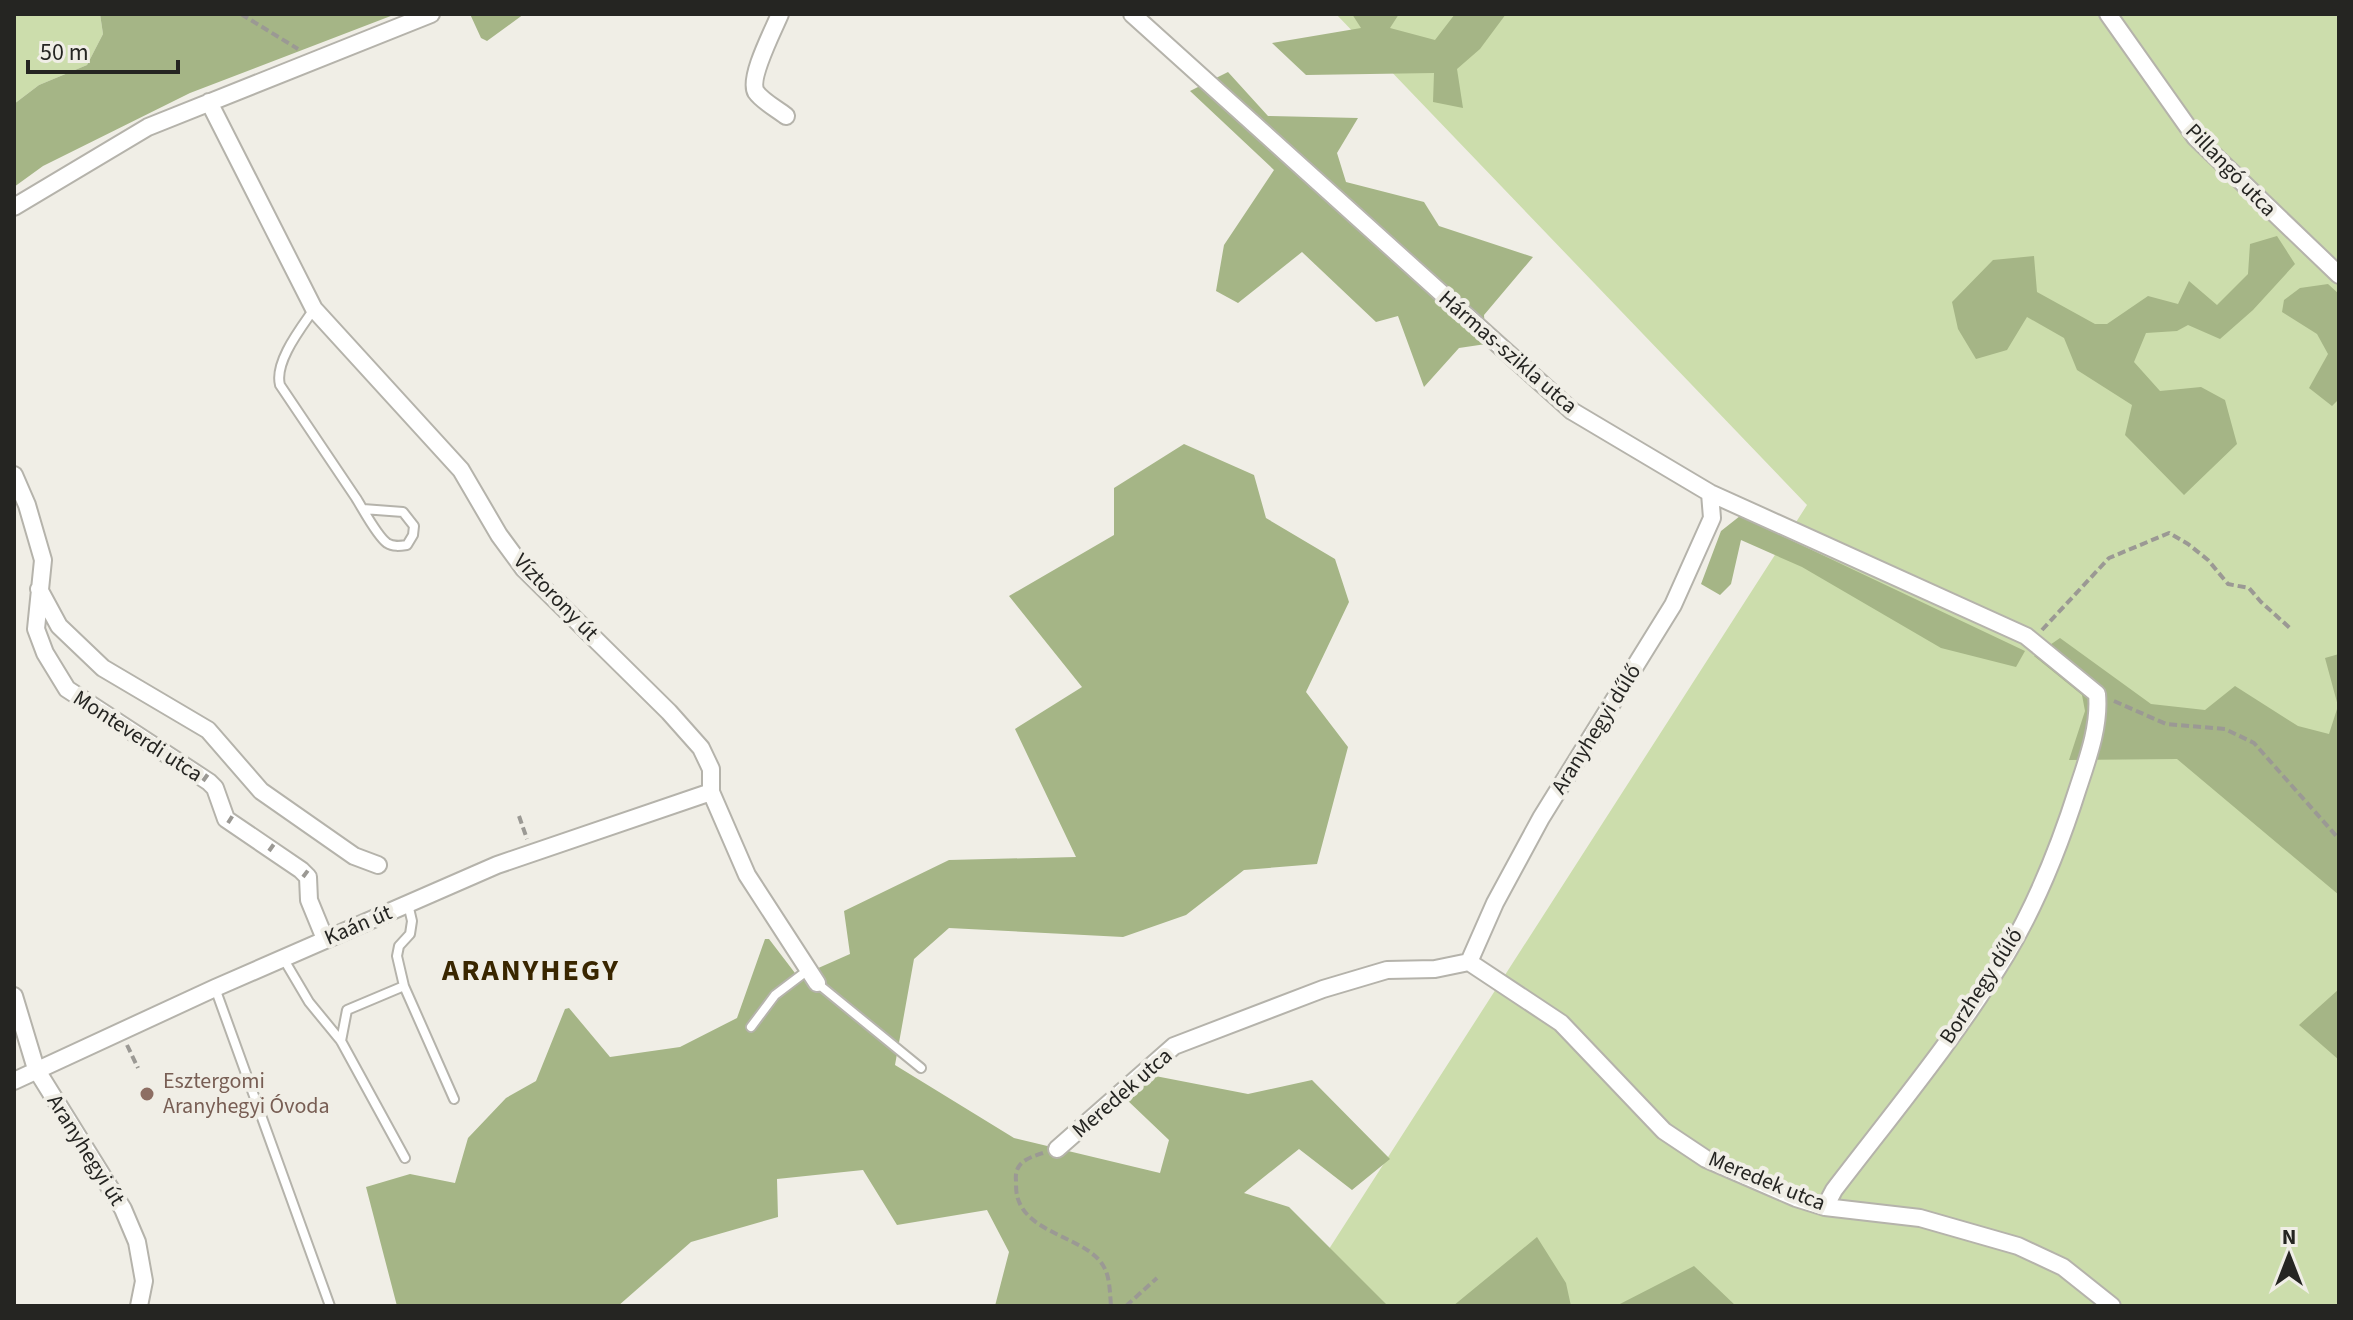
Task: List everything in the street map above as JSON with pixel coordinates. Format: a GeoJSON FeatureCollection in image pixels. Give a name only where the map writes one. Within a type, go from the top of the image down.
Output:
{"type":"FeatureCollection","features":[{"type":"Feature","properties":{"kind":"street"},"geometry":{"type":"LineString","coordinates":[[14,207],[148,127],[431,14]]}},
{"type":"Feature","properties":{"kind":"street"},"geometry":{"type":"LineString","coordinates":[[780,14],[756,72],[754,86],[758,94],[786,116]]}},
{"type":"Feature","properties":{"kind":"street","name":"Hármas-szikla utca"},"geometry":{"type":"LineString","coordinates":[[1132,14],[1572,411],[1710,493],[1997,622],[2032,641],[2097,694]]}},
{"type":"Feature","properties":{"kind":"street","name":"Pillangó utca"},"geometry":{"type":"LineString","coordinates":[[2108,14],[2195,137],[2339,275]]}},
{"type":"Feature","properties":{"kind":"street","name":"Víztorony út"},"geometry":{"type":"LineString","coordinates":[[209,102],[314,309],[461,470],[499,535],[524,569],[669,712],[701,748],[711,769],[711,792],[747,875],[813,977]]}},
{"type":"Feature","properties":{"kind":"street","name":"Monteverdi utca"},"geometry":{"type":"LineString","coordinates":[[14,475],[27,505],[43,560],[36,629],[45,653],[67,689],[209,782],[215,788],[226,819],[301,870],[308,877],[309,900],[325,939]]}},
{"type":"Feature","properties":{"kind":"street","name":"Aranyhegyi dűlő"},"geometry":{"type":"LineString","coordinates":[[1469,962],[1495,903],[1541,818],[1673,605],[1712,518],[1710,493]]}},
{"type":"Feature","properties":{"kind":"street","name":"Monteverdi utca"},"geometry":{"type":"LineString","coordinates":[[38,587],[59,626],[103,668],[208,730],[261,791],[354,856],[378,865]]}},
{"type":"Feature","properties":{"kind":"street","name":"Borzhegy dűlő"},"geometry":{"type":"LineString","coordinates":[[1825,1207],[1834,1190],[1954,1032],[2007,953],[2060,846],[2099,711],[2097,694]]}},
{"type":"Feature","properties":{"kind":"street","name":"Kaán út"},"geometry":{"type":"LineString","coordinates":[[14,1081],[215,988],[497,865],[711,792]]}},
{"type":"Feature","properties":{"kind":"street","name":"Meredek utca"},"geometry":{"type":"LineString","coordinates":[[1057,1149],[1174,1046],[1323,989],[1387,970],[1435,969],[1469,962],[1561,1023],[1664,1131],[1706,1159],[1796,1198],[1825,1207],[1920,1218],[2018,1246],[2063,1267],[2112,1306]]}},
{"type":"Feature","properties":{"kind":"street","name":"Aranyhegyi út"},"geometry":{"type":"LineString","coordinates":[[14,996],[36,1069],[123,1209],[137,1242],[144,1281],[139,1306]]}},
{"type":"Feature","properties":{"kind":"lane"},"geometry":{"type":"LineString","coordinates":[[314,309],[296,334],[278,376],[280,385],[363,509],[386,543],[397,547],[407,545],[414,526],[403,512],[363,509]]}},
{"type":"Feature","properties":{"kind":"lane"},"geometry":{"type":"LineString","coordinates":[[408,903],[412,921],[410,934],[399,946],[397,956],[404,986],[454,1099]]}},
{"type":"Feature","properties":{"kind":"lane"},"geometry":{"type":"LineString","coordinates":[[283,958],[309,1002],[341,1041],[405,1158]]}},
{"type":"Feature","properties":{"kind":"lane"},"geometry":{"type":"LineString","coordinates":[[751,1027],[775,995],[813,977]]}},
{"type":"Feature","properties":{"kind":"lane","name":"Víztorony út"},"geometry":{"type":"LineString","coordinates":[[813,977],[921,1068]]}},
{"type":"Feature","properties":{"kind":"lane"},"geometry":{"type":"LineString","coordinates":[[341,1041],[347,1010],[404,986]]}},
{"type":"Feature","properties":{"kind":"lane"},"geometry":{"type":"LineString","coordinates":[[215,988],[330,1306]]}},
{"type":"Feature","properties":{"kind":"path"},"geometry":{"type":"LineString","coordinates":[[241,14],[317,60]]}},
{"type":"Feature","properties":{"kind":"path"},"geometry":{"type":"LineString","coordinates":[[2032,641],[2109,558],[2169,533],[2208,560],[2228,584],[2249,588],[2291,629]]}},
{"type":"Feature","properties":{"kind":"path"},"geometry":{"type":"LineString","coordinates":[[2097,694],[2166,724],[2225,729],[2254,743],[2339,839]]}},
{"type":"Feature","properties":{"kind":"path"},"geometry":{"type":"LineString","coordinates":[[127,733],[132,724]]}},
{"type":"Feature","properties":{"kind":"path"},"geometry":{"type":"LineString","coordinates":[[163,756],[169,748]]}},
{"type":"Feature","properties":{"kind":"path"},"geometry":{"type":"LineString","coordinates":[[203,781],[208,774]]}},
{"type":"Feature","properties":{"kind":"path"},"geometry":{"type":"LineString","coordinates":[[228,823],[233,815]]}},
{"type":"Feature","properties":{"kind":"path"},"geometry":{"type":"LineString","coordinates":[[519,816],[526,836]]}},
{"type":"Feature","properties":{"kind":"path"},"geometry":{"type":"LineString","coordinates":[[269,851],[274,844]]}},
{"type":"Feature","properties":{"kind":"path"},"geometry":{"type":"LineString","coordinates":[[303,877],[309,869]]}},
{"type":"Feature","properties":{"kind":"path"},"geometry":{"type":"LineString","coordinates":[[126,1043],[138,1068]]}},
{"type":"Feature","properties":{"kind":"path"},"geometry":{"type":"LineString","coordinates":[[1057,1149],[1026,1159],[1018,1165],[1015,1174],[1018,1201],[1036,1222],[1090,1253],[1105,1268],[1111,1306]]}},
{"type":"Feature","properties":{"kind":"path"},"geometry":{"type":"LineString","coordinates":[[1126,1306],[1157,1278]]}},
{"type":"Feature","properties":{"kind":"green space"},"geometry":{"type":"Polygon","coordinates":[[[14,14],[100,14],[103,34],[87,65],[39,85],[14,104],[14,14]]]}},
{"type":"Feature","properties":{"kind":"green space"},"geometry":{"type":"Polygon","coordinates":[[[100,14],[396,14],[190,93],[43,166],[14,187],[14,104],[39,85],[87,65],[103,34],[100,14]]]}},
{"type":"Feature","properties":{"kind":"green space"},"geometry":{"type":"Polygon","coordinates":[[[470,14],[524,14],[487,41],[481,38],[470,14]]]}},
{"type":"Feature","properties":{"kind":"green space"},"geometry":{"type":"Polygon","coordinates":[[[1336,14],[2339,14],[2339,1306],[1293,1305],[1807,505],[1336,14]]]}},
{"type":"Feature","properties":{"kind":"green space"},"geometry":{"type":"Polygon","coordinates":[[[1352,14],[1399,14],[1390,28],[1435,40],[1455,14],[1506,14],[1480,49],[1457,69],[1463,108],[1433,102],[1434,73],[1306,75],[1272,43],[1361,28],[1352,14]]]}},
{"type":"Feature","properties":{"kind":"green space"},"geometry":{"type":"Polygon","coordinates":[[[1228,72],[1268,116],[1358,118],[1337,153],[1346,182],[1424,202],[1439,226],[1533,257],[1484,315],[1486,344],[1459,348],[1424,387],[1398,316],[1376,322],[1302,252],[1238,303],[1216,291],[1224,245],[1274,170],[1190,91],[1228,72]]]}},
{"type":"Feature","properties":{"kind":"green space"},"geometry":{"type":"Polygon","coordinates":[[[2277,236],[2295,264],[2253,310],[2220,339],[2188,325],[2177,331],[2146,333],[2134,362],[2160,391],[2201,387],[2225,400],[2237,444],[2184,495],[2125,435],[2132,405],[2077,370],[2064,338],[2027,317],[2007,350],[1976,359],[1958,329],[1952,302],[1993,260],[2034,256],[2037,292],[2095,324],[2107,324],[2148,296],[2178,304],[2189,281],[2217,305],[2248,274],[2250,244],[2277,236]]]}},
{"type":"Feature","properties":{"kind":"green space"},"geometry":{"type":"Polygon","coordinates":[[[2328,284],[2339,294],[2339,399],[2332,406],[2309,388],[2328,354],[2317,334],[2282,312],[2284,300],[2300,288],[2328,284]]]}},
{"type":"Feature","properties":{"kind":"green space"},"geometry":{"type":"Polygon","coordinates":[[[1184,444],[1254,475],[1266,518],[1335,559],[1349,602],[1306,692],[1348,747],[1317,864],[1244,870],[1186,915],[1123,937],[949,928],[914,959],[895,1065],[1014,1138],[1160,1173],[1169,1140],[1126,1099],[1150,1075],[1248,1094],[1312,1080],[1390,1159],[1352,1190],[1299,1149],[1244,1193],[1289,1207],[1388,1306],[995,1306],[1009,1252],[987,1210],[897,1225],[863,1170],[777,1179],[778,1217],[691,1242],[618,1306],[397,1306],[366,1187],[410,1174],[455,1183],[468,1138],[506,1098],[536,1081],[565,1009],[569,1008],[610,1057],[680,1047],[737,1018],[765,939],[769,939],[798,977],[850,954],[844,911],[949,860],[1076,857],[1015,729],[1082,687],[1009,596],[1114,535],[1114,488],[1184,444]]]}},
{"type":"Feature","properties":{"kind":"green space"},"geometry":{"type":"Polygon","coordinates":[[[1740,516],[2025,651],[2016,667],[1941,648],[1802,567],[1741,540],[1731,584],[1720,595],[1701,584],[1721,531],[1740,516]]]}},
{"type":"Feature","properties":{"kind":"green space"},"geometry":{"type":"Polygon","coordinates":[[[2060,638],[2151,704],[2205,710],[2235,686],[2298,726],[2329,734],[2338,706],[2325,658],[2339,654],[2339,895],[2177,759],[2069,760],[2085,711],[2082,695],[2034,656],[2060,638]]]}},
{"type":"Feature","properties":{"kind":"green space"},"geometry":{"type":"Polygon","coordinates":[[[2339,989],[2339,1060],[2299,1025],[2339,989]]]}},
{"type":"Feature","properties":{"kind":"green space"},"geometry":{"type":"Polygon","coordinates":[[[1537,1237],[1566,1283],[1571,1306],[1453,1306],[1537,1237]]]}},
{"type":"Feature","properties":{"kind":"green space"},"geometry":{"type":"Polygon","coordinates":[[[1694,1266],[1736,1306],[1616,1306],[1694,1266]]]}},
{"type":"Feature","properties":{"kind":"place","name":"Esztergomi Aranyhegyi Óvoda"},"geometry":{"type":"Point","coordinates":[147,1094]}},
{"type":"Feature","properties":{"kind":"district","name":"ARANYHEGY"},"geometry":{"type":"Point","coordinates":[531,970]}}]}
